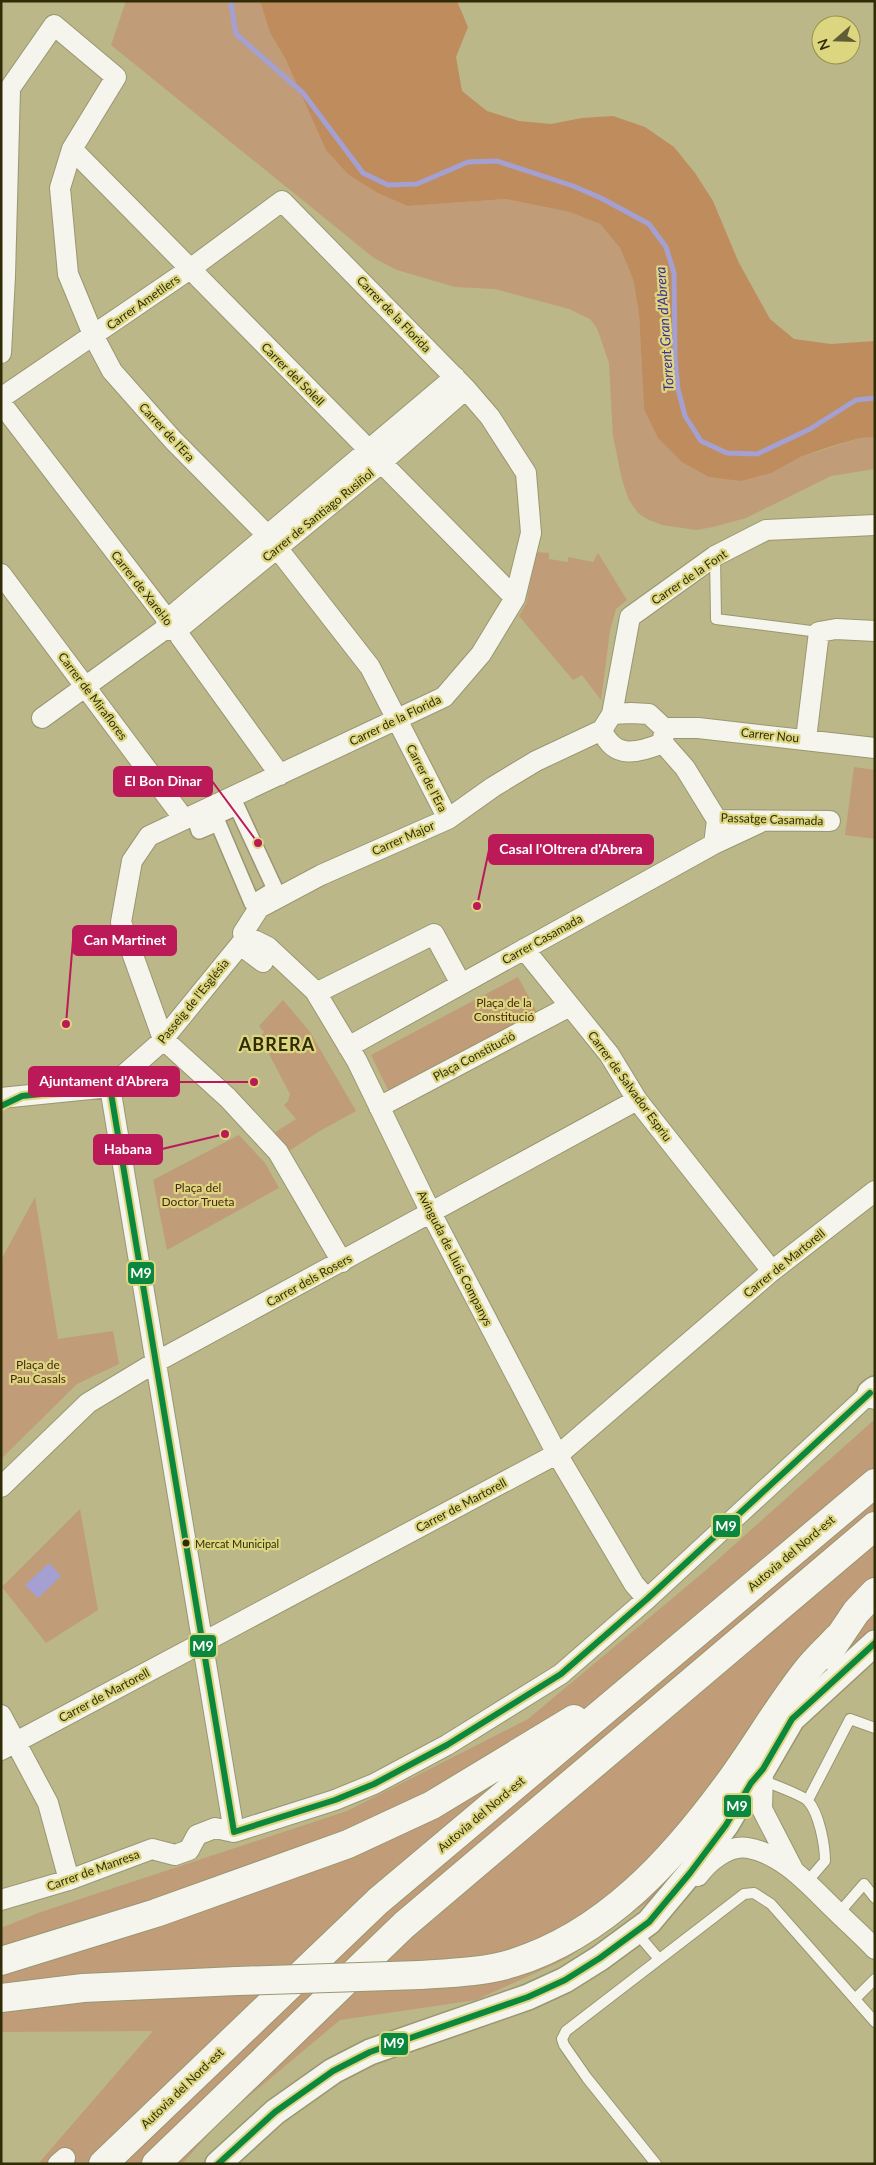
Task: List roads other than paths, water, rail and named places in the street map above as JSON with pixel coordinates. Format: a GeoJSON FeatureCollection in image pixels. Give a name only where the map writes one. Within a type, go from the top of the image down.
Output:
{"type":"FeatureCollection","features":[{"type":"Feature","properties":{"kind":"highway","name":"Autovia del Nord-est"},"geometry":{"type":"LineString","coordinates":[[103,2164],[378,1901],[875,1483]]}},
{"type":"Feature","properties":{"kind":"highway"},"geometry":{"type":"LineString","coordinates":[[156,2164],[404,1925],[875,1526]]}},
{"type":"Feature","properties":{"kind":"highway"},"geometry":{"type":"LineString","coordinates":[[1,1998],[83,1988],[420,1975],[475,1971],[514,1963],[582,1931],[620,1906],[652,1874],[690,1832],[728,1785],[808,1669],[837,1638],[856,1612],[875,1592]]}},
{"type":"Feature","properties":{"kind":"highway"},"geometry":{"type":"LineString","coordinates":[[792,1720],[837,1638]]}},
{"type":"Feature","properties":{"kind":"highway"},"geometry":{"type":"LineString","coordinates":[[1,1961],[156,1913],[348,1844],[432,1805],[532,1743],[638,1682]]}},
{"type":"Feature","properties":{"kind":"street","name":"Carrer de l'Era"},"geometry":{"type":"LineString","coordinates":[[6,96],[54,25],[116,77],[72,149],[60,188],[68,274],[94,336],[112,371],[173,440],[272,541],[370,667],[448,819]]}},
{"type":"Feature","properties":{"kind":"street"},"geometry":{"type":"LineString","coordinates":[[1,353],[5,276],[6,96]]}},
{"type":"Feature","properties":{"kind":"street","name":"Carrer del Solell"},"geometry":{"type":"LineString","coordinates":[[72,149],[515,598]]}},
{"type":"Feature","properties":{"kind":"street","name":"Carrer Ametllers"},"geometry":{"type":"LineString","coordinates":[[1,398],[190,270],[282,201]]}},
{"type":"Feature","properties":{"kind":"street","name":"Carrer de la Florida"},"geometry":{"type":"LineString","coordinates":[[163,1039],[121,922],[132,861],[149,836],[444,697],[481,654],[515,598],[531,533],[526,473],[490,417],[460,383],[282,201]]}},
{"type":"Feature","properties":{"kind":"street","name":"Carrer de Santiago Rusiñol"},"geometry":{"type":"LineString","coordinates":[[42,718],[169,627],[460,383]]}},
{"type":"Feature","properties":{"kind":"street","name":"Carrer de Xarel·lo"},"geometry":{"type":"LineString","coordinates":[[1,403],[280,775]]}},
{"type":"Feature","properties":{"kind":"street","name":"Carrer de la Font"},"geometry":{"type":"LineString","coordinates":[[607,722],[630,617],[716,556],[766,530],[875,526]]}},
{"type":"Feature","properties":{"kind":"street","name":"Carrer de Miraflores"},"geometry":{"type":"LineString","coordinates":[[1,574],[184,819]]}},
{"type":"Feature","properties":{"kind":"street"},"geometry":{"type":"LineString","coordinates":[[806,739],[820,632],[836,629],[875,631]]}},
{"type":"Feature","properties":{"kind":"street","name":"Passatge Casamada"},"geometry":{"type":"LineString","coordinates":[[607,722],[649,714],[717,820],[830,821]]}},
{"type":"Feature","properties":{"kind":"street"},"geometry":{"type":"LineString","coordinates":[[607,722],[607,742],[621,751],[641,752],[664,736]]}},
{"type":"Feature","properties":{"kind":"street","name":"Carrer Major"},"geometry":{"type":"LineString","coordinates":[[244,940],[243,932],[259,908],[321,875],[448,819],[493,787],[607,722]]}},
{"type":"Feature","properties":{"kind":"street","name":"Carrer Nou"},"geometry":{"type":"LineString","coordinates":[[664,736],[698,728],[875,748]]}},
{"type":"Feature","properties":{"kind":"street"},"geometry":{"type":"LineString","coordinates":[[238,807],[275,889],[252,903],[218,823],[199,831],[196,825],[238,807]]}},
{"type":"Feature","properties":{"kind":"street"},"geometry":{"type":"LineString","coordinates":[[714,844],[717,820]]}},
{"type":"Feature","properties":{"kind":"street","name":"Carrer Casamada"},"geometry":{"type":"LineString","coordinates":[[348,1046],[714,844],[766,820]]}},
{"type":"Feature","properties":{"kind":"street"},"geometry":{"type":"LineString","coordinates":[[316,993],[434,934],[461,984]]}},
{"type":"Feature","properties":{"kind":"street"},"geometry":{"type":"LineString","coordinates":[[244,940],[248,950],[263,962],[286,975],[331,1018]]}},
{"type":"Feature","properties":{"kind":"street","name":"Passeig de l'Església"},"geometry":{"type":"LineString","coordinates":[[110,1087],[163,1039],[244,940]]}},
{"type":"Feature","properties":{"kind":"street","name":"Avinguda de Lluís Companys"},"geometry":{"type":"LineString","coordinates":[[244,940],[256,940],[268,947],[302,977],[316,993],[348,1046],[431,1213],[558,1454],[634,1584],[647,1599]]}},
{"type":"Feature","properties":{"kind":"street","name":"Carrer de Salvador Espriu"},"geometry":{"type":"LineString","coordinates":[[524,949],[609,1054],[637,1100],[772,1271]]}},
{"type":"Feature","properties":{"kind":"street"},"geometry":{"type":"LineString","coordinates":[[223,965],[241,961],[263,962]]}},
{"type":"Feature","properties":{"kind":"street","name":"Plaça Constitució"},"geometry":{"type":"LineString","coordinates":[[379,1107],[570,1006]]}},
{"type":"Feature","properties":{"kind":"street"},"geometry":{"type":"LineString","coordinates":[[163,1039],[228,1098],[278,1152],[342,1262]]}},
{"type":"Feature","properties":{"kind":"street"},"geometry":{"type":"LineString","coordinates":[[1,1098],[110,1087],[234,1832],[335,1800],[374,1784],[446,1745],[561,1674],[647,1599],[873,1394]]}},
{"type":"Feature","properties":{"kind":"street"},"geometry":{"type":"LineString","coordinates":[[1,1106],[22,1096]]}},
{"type":"Feature","properties":{"kind":"street","name":"Carrer dels Rosers"},"geometry":{"type":"LineString","coordinates":[[1,1487],[88,1404],[156,1362],[637,1100]]}},
{"type":"Feature","properties":{"kind":"street","name":"Carrer de Martorell"},"geometry":{"type":"LineString","coordinates":[[9,1746],[558,1454],[772,1271],[875,1191]]}},
{"type":"Feature","properties":{"kind":"street"},"geometry":{"type":"LineString","coordinates":[[642,1927],[696,1865],[726,1825],[751,1783],[762,1775],[792,1720],[875,1643]]}},
{"type":"Feature","properties":{"kind":"street"},"geometry":{"type":"LineString","coordinates":[[1,1715],[9,1746],[48,1803],[69,1880]]}},
{"type":"Feature","properties":{"kind":"street"},"geometry":{"type":"LineString","coordinates":[[762,1775],[762,1809],[800,1877]]}},
{"type":"Feature","properties":{"kind":"street","name":"Carrer de Manresa"},"geometry":{"type":"LineString","coordinates":[[1,1900],[69,1880],[152,1849],[175,1855],[189,1850],[198,1835],[215,1828],[234,1832]]}},
{"type":"Feature","properties":{"kind":"street"},"geometry":{"type":"LineString","coordinates":[[218,2164],[275,2112],[333,2071],[370,2052],[528,1997],[572,1975],[600,1958],[670,1908],[688,1890],[706,1866],[730,1849],[748,1847],[768,1855],[800,1877],[875,1949]]}},
{"type":"Feature","properties":{"kind":"lane"},"geometry":{"type":"LineString","coordinates":[[716,556],[716,619],[820,632]]}},
{"type":"Feature","properties":{"kind":"lane"},"geometry":{"type":"LineString","coordinates":[[808,1800],[850,1719],[875,1728]]}},
{"type":"Feature","properties":{"kind":"lane"},"geometry":{"type":"LineString","coordinates":[[762,1775],[808,1800],[816,1816],[823,1839],[825,1861],[800,1877]]}},
{"type":"Feature","properties":{"kind":"lane"},"geometry":{"type":"LineString","coordinates":[[838,1914],[864,1884],[875,1898]]}},
{"type":"Feature","properties":{"kind":"lane"},"geometry":{"type":"LineString","coordinates":[[656,2164],[587,2078],[564,2045],[562,2039],[566,2031],[744,1894],[754,1893],[771,1904],[875,2022]]}},
{"type":"Feature","properties":{"kind":"lane"},"geometry":{"type":"LineString","coordinates":[[642,1927],[659,1959]]}},
{"type":"Feature","properties":{"kind":"lane"},"geometry":{"type":"LineString","coordinates":[[856,1999],[875,1979]]}},
{"type":"Feature","properties":{"kind":"waterway","name":"Torrent Gran d'Abrera"},"geometry":{"type":"LineString","coordinates":[[233,1],[231,5],[236,34],[303,93],[363,173],[388,185],[417,184],[468,162],[497,161],[573,186],[601,198],[649,224],[666,247],[674,273],[675,359],[678,389],[685,416],[701,441],[727,453],[757,454],[810,429],[856,400],[875,398]]}},
{"type":"Feature","properties":{"kind":"place","name":"El Bon Dinar"},"geometry":{"type":"Point","coordinates":[258,843]}},
{"type":"Feature","properties":{"kind":"place","name":"Casal l'Oltrera d'Abrera"},"geometry":{"type":"Point","coordinates":[477,906]}},
{"type":"Feature","properties":{"kind":"place","name":"Can Martinet"},"geometry":{"type":"Point","coordinates":[66,1024]}},
{"type":"Feature","properties":{"kind":"place","name":"Ajuntament d'Abrera"},"geometry":{"type":"Point","coordinates":[254,1082]}},
{"type":"Feature","properties":{"kind":"place","name":"Habana"},"geometry":{"type":"Point","coordinates":[225,1134]}},
{"type":"Feature","properties":{"kind":"place","name":"Mercat Municipal"},"geometry":{"type":"Point","coordinates":[186,1543]}},
{"type":"Feature","properties":{"kind":"district","name":"ABRERA"},"geometry":{"type":"Point","coordinates":[277,1044]}},
{"type":"Feature","properties":{"kind":"park label","name":"Plaça de la Constitució"},"geometry":{"type":"Point","coordinates":[504,1009]}},
{"type":"Feature","properties":{"kind":"park label","name":"Plaça del Doctor Trueta"},"geometry":{"type":"Point","coordinates":[198,1194]}},
{"type":"Feature","properties":{"kind":"park label","name":"Plaça de Pau Casals"},"geometry":{"type":"Point","coordinates":[38,1371]}}]}
